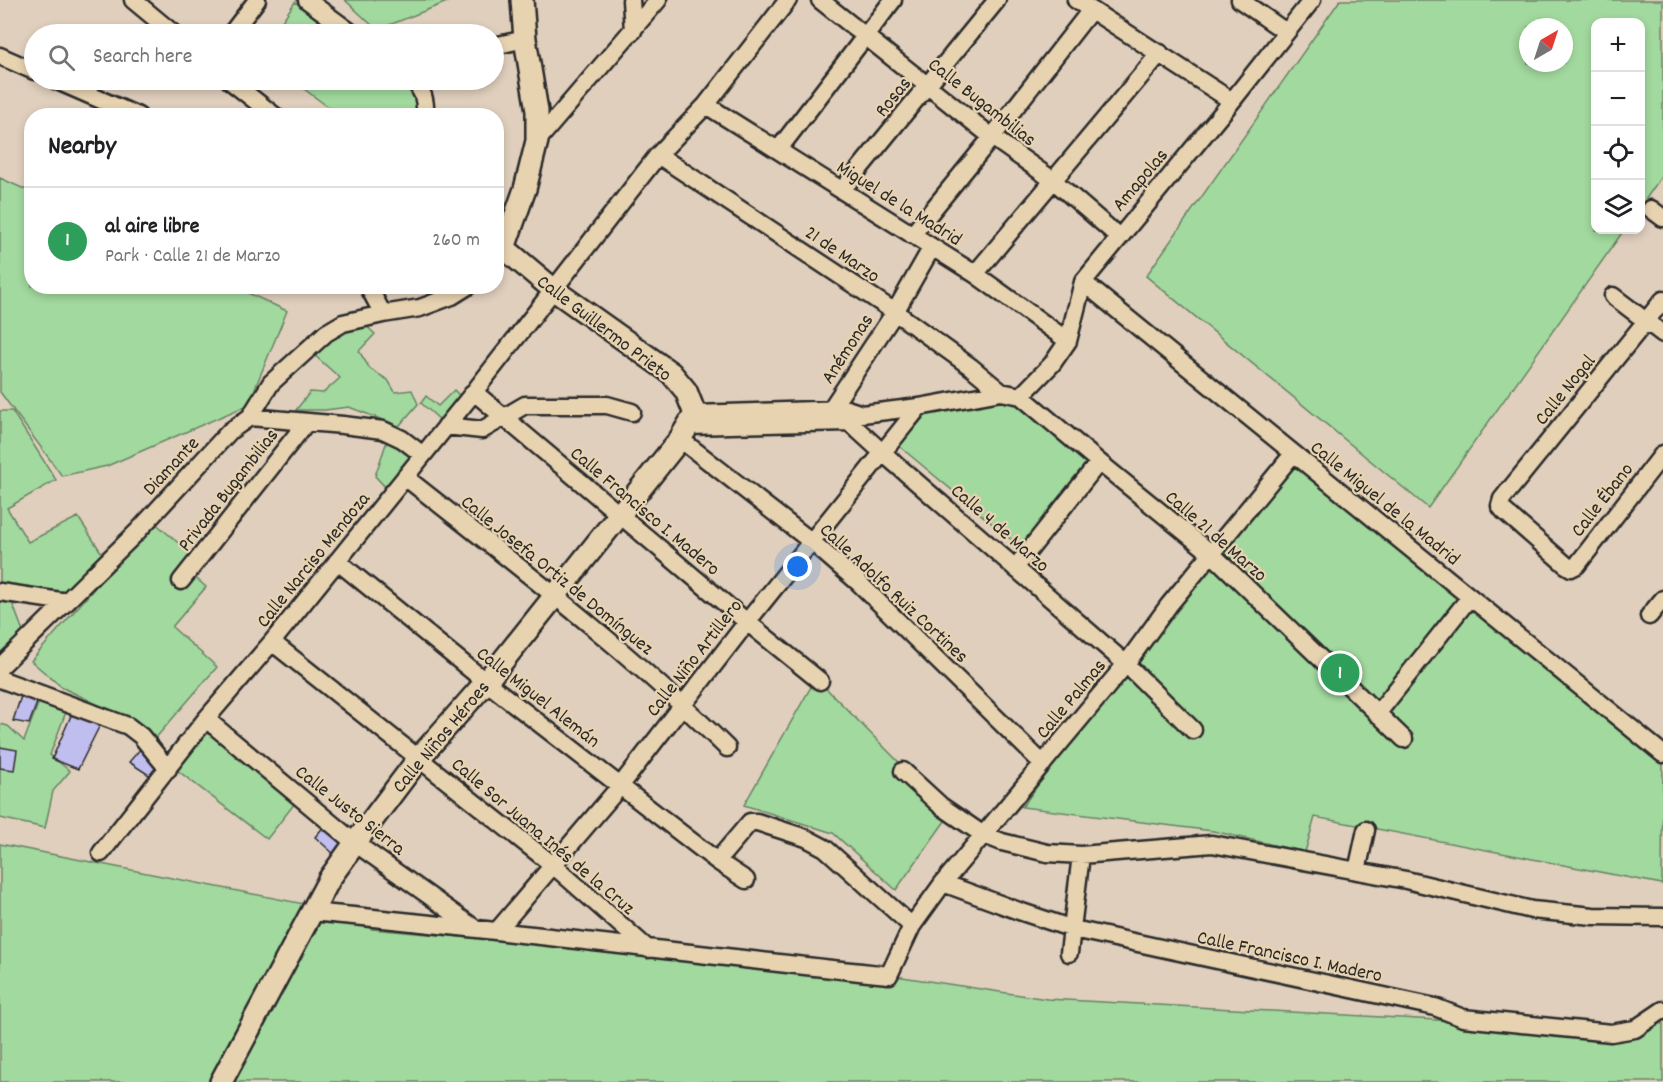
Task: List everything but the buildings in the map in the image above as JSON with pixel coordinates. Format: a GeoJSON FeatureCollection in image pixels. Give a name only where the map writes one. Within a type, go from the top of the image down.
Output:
{"type":"FeatureCollection","features":[{"type":"Feature","properties":{"kind":"street"},"geometry":{"type":"LineString","coordinates":[[133,0],[162,24]]}},
{"type":"Feature","properties":{"kind":"street"},"geometry":{"type":"LineString","coordinates":[[239,24],[257,0]]}},
{"type":"Feature","properties":{"kind":"street"},"geometry":{"type":"LineString","coordinates":[[307,0],[339,24]]}},
{"type":"Feature","properties":{"kind":"street"},"geometry":{"type":"LineString","coordinates":[[504,239],[525,189],[537,141],[537,111],[525,39],[522,0]]}},
{"type":"Feature","properties":{"kind":"street"},"geometry":{"type":"LineString","coordinates":[[631,0],[633,31]]}},
{"type":"Feature","properties":{"kind":"street"},"geometry":{"type":"LineString","coordinates":[[537,141],[658,0]]}},
{"type":"Feature","properties":{"kind":"street"},"geometry":{"type":"LineString","coordinates":[[658,155],[706,105],[788,0]]}},
{"type":"Feature","properties":{"kind":"street","name":"Calle Bugambilias"},"geometry":{"type":"LineString","coordinates":[[820,0],[992,137],[1054,181],[1119,237]]}},
{"type":"Feature","properties":{"kind":"street"},"geometry":{"type":"LineString","coordinates":[[778,150],[893,0]]}},
{"type":"Feature","properties":{"kind":"street","name":"Rosas"},"geometry":{"type":"LineString","coordinates":[[842,190],[997,0]]}},
{"type":"Feature","properties":{"kind":"street"},"geometry":{"type":"LineString","coordinates":[[1076,0],[1232,101]]}},
{"type":"Feature","properties":{"kind":"street"},"geometry":{"type":"LineString","coordinates":[[1241,0],[1286,32]]}},
{"type":"Feature","properties":{"kind":"street","name":"Amapolas"},"geometry":{"type":"LineString","coordinates":[[1021,396],[1052,364],[1068,341],[1083,282],[1312,0]]}},
{"type":"Feature","properties":{"kind":"street"},"geometry":{"type":"LineString","coordinates":[[912,234],[992,137],[1091,9]]}},
{"type":"Feature","properties":{"kind":"street"},"geometry":{"type":"LineString","coordinates":[[504,44],[525,39]]}},
{"type":"Feature","properties":{"kind":"street"},"geometry":{"type":"LineString","coordinates":[[975,274],[1160,53]]}},
{"type":"Feature","properties":{"kind":"street"},"geometry":{"type":"LineString","coordinates":[[0,56],[24,66]]}},
{"type":"Feature","properties":{"kind":"street"},"geometry":{"type":"LineString","coordinates":[[78,90],[120,108]]}},
{"type":"Feature","properties":{"kind":"street"},"geometry":{"type":"LineString","coordinates":[[242,90],[265,108]]}},
{"type":"Feature","properties":{"kind":"street"},"geometry":{"type":"LineString","coordinates":[[422,90],[425,108]]}},
{"type":"Feature","properties":{"kind":"street","name":"Miguel de la Madrid"},"geometry":{"type":"LineString","coordinates":[[706,105],[975,274],[1068,341]]}},
{"type":"Feature","properties":{"kind":"street","name":"Calle Narciso Mendoza"},"geometry":{"type":"LineString","coordinates":[[101,853],[206,719],[272,642],[474,392],[658,155]]}},
{"type":"Feature","properties":{"kind":"street","name":"21 de Marzo"},"geometry":{"type":"LineString","coordinates":[[658,155],[895,312],[971,367],[1000,392]]}},
{"type":"Feature","properties":{"kind":"street","name":"Anémonas"},"geometry":{"type":"LineString","coordinates":[[831,410],[895,312],[932,247]]}},
{"type":"Feature","properties":{"kind":"street","name":"Calle Guillermo Prieto"},"geometry":{"type":"LineString","coordinates":[[504,252],[671,373],[686,391],[688,426]]}},
{"type":"Feature","properties":{"kind":"street","name":"Calle Miguel de la Madrid"},"geometry":{"type":"LineString","coordinates":[[1083,282],[1663,754]]}},
{"type":"Feature","properties":{"kind":"street"},"geometry":{"type":"LineString","coordinates":[[372,294],[383,314]]}},
{"type":"Feature","properties":{"kind":"street","name":"Diamante"},"geometry":{"type":"LineString","coordinates":[[0,667],[137,532],[230,431],[250,417],[271,383],[326,333],[343,323],[420,308],[455,294]]}},
{"type":"Feature","properties":{"kind":"street"},"geometry":{"type":"LineString","coordinates":[[1613,296],[1663,334]]}},
{"type":"Feature","properties":{"kind":"street","name":"Calle Nogal"},"geometry":{"type":"LineString","coordinates":[[1571,568],[1504,511],[1500,506],[1502,499],[1663,300]]}},
{"type":"Feature","properties":{"kind":"street","name":"Calle Francisco I. Madero"},"geometry":{"type":"LineString","coordinates":[[474,392],[820,681]]}},
{"type":"Feature","properties":{"kind":"street"},"geometry":{"type":"LineString","coordinates":[[688,426],[856,418],[1000,392],[1021,396]]}},
{"type":"Feature","properties":{"kind":"street","name":"Calle 21 de Marzo"},"geometry":{"type":"LineString","coordinates":[[1021,396],[1212,554],[1404,739]]}},
{"type":"Feature","properties":{"kind":"street"},"geometry":{"type":"LineString","coordinates":[[446,426],[482,430],[525,405],[607,405],[632,412]]}},
{"type":"Feature","properties":{"kind":"street","name":"Calle Niño Artillero"},"geometry":{"type":"LineString","coordinates":[[497,931],[621,785],[918,406]]}},
{"type":"Feature","properties":{"kind":"street"},"geometry":{"type":"LineString","coordinates":[[688,426],[831,410],[847,410],[856,418]]}},
{"type":"Feature","properties":{"kind":"street"},"geometry":{"type":"LineString","coordinates":[[250,417],[384,430],[402,439],[423,455]]}},
{"type":"Feature","properties":{"kind":"street","name":"Calle 4 de Marzo"},"geometry":{"type":"LineString","coordinates":[[856,418],[883,453],[1126,664],[1193,730]]}},
{"type":"Feature","properties":{"kind":"street","name":"Privada Bugambilias"},"geometry":{"type":"LineString","coordinates":[[181,581],[306,423]]}},
{"type":"Feature","properties":{"kind":"street","name":"Calle Niños Héroes"},"geometry":{"type":"LineString","coordinates":[[221,1082],[330,878],[419,758],[486,681],[555,596],[688,426]]}},
{"type":"Feature","properties":{"kind":"street","name":"Calle Adolfo Ruiz Cortines"},"geometry":{"type":"LineString","coordinates":[[688,426],[858,582],[1043,764]]}},
{"type":"Feature","properties":{"kind":"street","name":"Calle Palmas"},"geometry":{"type":"LineString","coordinates":[[648,949],[889,975],[912,926],[943,883],[1126,664],[1170,605],[1293,454]]}},
{"type":"Feature","properties":{"kind":"street","name":"Calle Ébano"},"geometry":{"type":"LineString","coordinates":[[1571,568],[1576,565],[1663,454]]}},
{"type":"Feature","properties":{"kind":"street"},"geometry":{"type":"LineString","coordinates":[[1015,567],[1099,462]]}},
{"type":"Feature","properties":{"kind":"street","name":"Calle Josefa Ortiz de Domínguez"},"geometry":{"type":"LineString","coordinates":[[405,477],[555,596],[683,704],[727,748]]}},
{"type":"Feature","properties":{"kind":"street","name":"Calle Miguel Alemán"},"geometry":{"type":"LineString","coordinates":[[337,561],[486,681],[717,861],[746,880]]}},
{"type":"Feature","properties":{"kind":"street"},"geometry":{"type":"LineString","coordinates":[[0,592],[67,602]]}},
{"type":"Feature","properties":{"kind":"street"},"geometry":{"type":"LineString","coordinates":[[1377,714],[1470,597]]}},
{"type":"Feature","properties":{"kind":"street"},"geometry":{"type":"LineString","coordinates":[[1650,616],[1663,599]]}},
{"type":"Feature","properties":{"kind":"street","name":"Calle Sor Juana Inés de la Cruz"},"geometry":{"type":"LineString","coordinates":[[272,642],[554,865],[648,949]]}},
{"type":"Feature","properties":{"kind":"street"},"geometry":{"type":"LineString","coordinates":[[0,678],[128,726],[141,736],[168,769]]}},
{"type":"Feature","properties":{"kind":"street","name":"Calle Justo Sierra"},"geometry":{"type":"LineString","coordinates":[[206,719],[355,843],[473,927]]}},
{"type":"Feature","properties":{"kind":"street"},"geometry":{"type":"LineString","coordinates":[[903,771],[941,806],[982,834],[1002,842],[1047,853],[1082,855],[1212,844],[1406,880],[1532,910],[1593,916],[1663,917]]}},
{"type":"Feature","properties":{"kind":"street"},"geometry":{"type":"LineString","coordinates":[[717,861],[750,822],[757,822],[806,838],[825,848],[912,926]]}},
{"type":"Feature","properties":{"kind":"street"},"geometry":{"type":"LineString","coordinates":[[1357,871],[1366,830]]}},
{"type":"Feature","properties":{"kind":"street"},"geometry":{"type":"LineString","coordinates":[[1069,953],[1082,855]]}},
{"type":"Feature","properties":{"kind":"street","name":"Calle Francisco I. Madero"},"geometry":{"type":"LineString","coordinates":[[943,883],[1073,929],[1435,1007],[1463,1018],[1611,1033],[1635,1029],[1663,1010]]}},
{"type":"Feature","properties":{"kind":"street"},"geometry":{"type":"LineString","coordinates":[[312,912],[473,927],[648,949]]}},
{"type":"Feature","properties":{"kind":"green space"},"geometry":{"type":"Polygon","coordinates":[[[345,0],[452,0],[392,24],[371,24],[345,0]]]}},
{"type":"Feature","properties":{"kind":"green space"},"geometry":{"type":"Polygon","coordinates":[[[1340,0],[1663,0],[1663,174],[1645,200],[1645,18],[1591,18],[1591,234],[1621,234],[1428,508],[1146,276],[1340,0]]]}},
{"type":"Feature","properties":{"kind":"green space"},"geometry":{"type":"Polygon","coordinates":[[[295,2],[326,24],[280,24],[295,2]]]}},
{"type":"Feature","properties":{"kind":"green space"},"geometry":{"type":"Polygon","coordinates":[[[305,90],[418,90],[421,108],[330,108],[305,90]]]}},
{"type":"Feature","properties":{"kind":"green space"},"geometry":{"type":"Polygon","coordinates":[[[0,178],[24,189],[24,294],[250,294],[287,311],[248,405],[107,466],[62,476],[0,392],[0,178]]]}},
{"type":"Feature","properties":{"kind":"green space"},"geometry":{"type":"Polygon","coordinates":[[[358,318],[375,334],[359,351],[370,369],[388,380],[395,392],[412,390],[418,404],[399,426],[349,407],[296,410],[310,392],[323,393],[340,378],[312,353],[358,318]]]}},
{"type":"Feature","properties":{"kind":"green space"},"geometry":{"type":"Polygon","coordinates":[[[454,390],[461,397],[440,420],[421,403],[426,396],[438,406],[454,390]]]}},
{"type":"Feature","properties":{"kind":"green space"},"geometry":{"type":"Polygon","coordinates":[[[1018,398],[1098,461],[1025,551],[899,446],[931,409],[1018,398]]]}},
{"type":"Feature","properties":{"kind":"green space"},"geometry":{"type":"Polygon","coordinates":[[[0,411],[12,411],[56,480],[7,508],[28,542],[78,517],[103,555],[58,597],[0,587],[0,411]]]}},
{"type":"Feature","properties":{"kind":"green space"},"geometry":{"type":"Polygon","coordinates":[[[388,438],[416,450],[388,490],[375,476],[388,438]]]}},
{"type":"Feature","properties":{"kind":"green space"},"geometry":{"type":"Polygon","coordinates":[[[1295,462],[1663,752],[1662,884],[1315,817],[1305,852],[1213,831],[1022,807],[1135,653],[1295,462]]]}},
{"type":"Feature","properties":{"kind":"green space"},"geometry":{"type":"Polygon","coordinates":[[[153,521],[198,560],[189,572],[206,587],[172,627],[217,667],[154,740],[133,721],[63,688],[31,661],[153,521]]]}},
{"type":"Feature","properties":{"kind":"green space"},"geometry":{"type":"Polygon","coordinates":[[[0,599],[12,602],[24,634],[0,657],[0,599]]]}},
{"type":"Feature","properties":{"kind":"green space"},"geometry":{"type":"Polygon","coordinates":[[[816,678],[950,814],[896,890],[833,833],[744,805],[816,678]]]}},
{"type":"Feature","properties":{"kind":"green space"},"geometry":{"type":"Polygon","coordinates":[[[40,699],[67,709],[50,755],[70,771],[53,791],[45,828],[0,818],[0,724],[8,726],[24,741],[40,699]]]}},
{"type":"Feature","properties":{"kind":"green space"},"geometry":{"type":"Polygon","coordinates":[[[208,729],[299,798],[267,839],[177,770],[208,729]]]}},
{"type":"Feature","properties":{"kind":"green space"},"geometry":{"type":"Polygon","coordinates":[[[0,844],[304,904],[219,1082],[0,1082],[0,844]]]}},
{"type":"Feature","properties":{"kind":"green space"},"geometry":{"type":"Polygon","coordinates":[[[312,912],[372,929],[889,975],[1047,999],[1642,1031],[1663,1014],[1663,1082],[221,1082],[312,912]]]}},
{"type":"Feature","properties":{"kind":"place","name":"al aire libre"},"geometry":{"type":"Point","coordinates":[1340,673]}}]}
